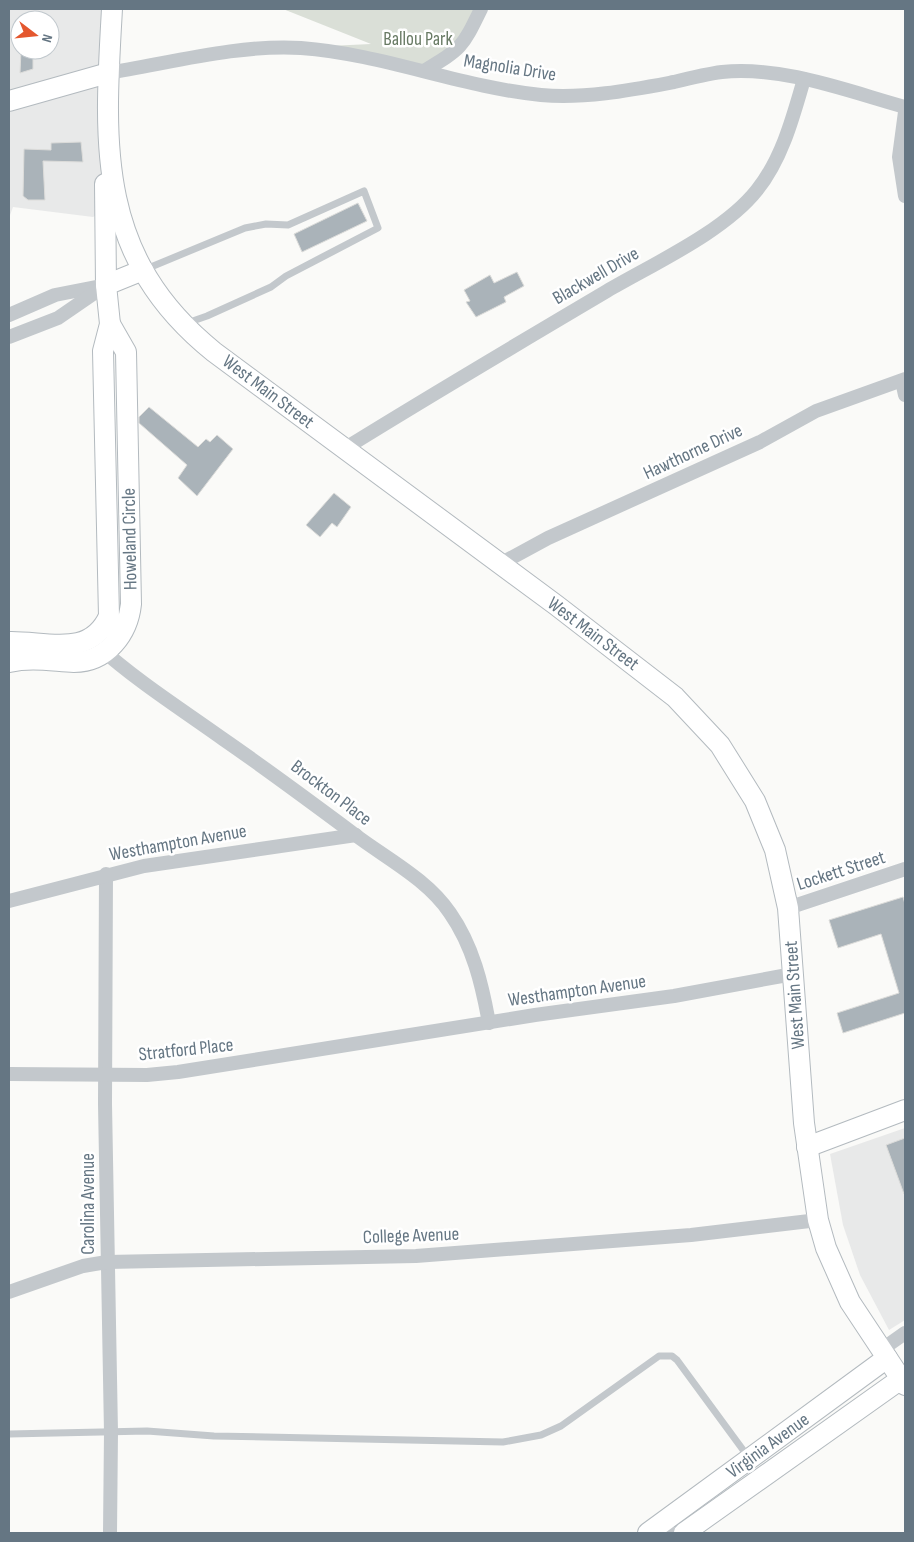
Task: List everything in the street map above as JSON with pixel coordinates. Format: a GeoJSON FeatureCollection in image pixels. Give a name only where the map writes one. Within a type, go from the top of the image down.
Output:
{"type":"FeatureCollection","features":[{"type":"Feature","properties":{"kind":"main road","name":"West Main Street"},"geometry":{"type":"LineString","coordinates":[[112,9],[107,137],[111,179],[126,234],[143,270],[166,306],[182,324],[214,352],[500,564],[675,697],[720,745],[739,772],[766,825],[784,883],[788,908],[807,1147],[818,1220],[838,1279],[850,1302],[903,1382]]}},
{"type":"Feature","properties":{"kind":"main road"},"geometry":{"type":"LineString","coordinates":[[9,101],[108,74]]}},
{"type":"Feature","properties":{"kind":"main road","name":"Howeland Circle"},"geometry":{"type":"LineString","coordinates":[[9,662],[40,659],[75,662],[90,659],[109,616],[103,351],[110,324],[106,285],[104,210],[107,137]]}},
{"type":"Feature","properties":{"kind":"main road"},"geometry":{"type":"LineString","coordinates":[[106,285],[143,270]]}},
{"type":"Feature","properties":{"kind":"main road","name":"Howeland Circle"},"geometry":{"type":"LineString","coordinates":[[97,646],[124,631],[129,618],[126,352],[110,324]]}},
{"type":"Feature","properties":{"kind":"main road"},"geometry":{"type":"LineString","coordinates":[[106,477],[128,476]]}},
{"type":"Feature","properties":{"kind":"main road"},"geometry":{"type":"LineString","coordinates":[[9,642],[97,646]]}},
{"type":"Feature","properties":{"kind":"main road"},"geometry":{"type":"LineString","coordinates":[[807,1147],[905,1110]]}},
{"type":"Feature","properties":{"kind":"main road","name":"Virginia Avenue"},"geometry":{"type":"LineString","coordinates":[[660,1530],[683,1508],[750,1460],[884,1354]]}},
{"type":"Feature","properties":{"kind":"main road","name":"Virginia Avenue"},"geometry":{"type":"LineString","coordinates":[[694,1530],[903,1382]]}},
{"type":"Feature","properties":{"kind":"street"},"geometry":{"type":"LineString","coordinates":[[424,71],[456,52],[465,42],[481,9]]}},
{"type":"Feature","properties":{"kind":"street","name":"Magnolia Drive"},"geometry":{"type":"LineString","coordinates":[[108,74],[243,50],[272,47],[302,48],[355,55],[505,90],[541,95],[577,96],[721,72],[751,71],[804,79],[905,107]]}},
{"type":"Feature","properties":{"kind":"street","name":"Blackwell Drive"},"geometry":{"type":"LineString","coordinates":[[344,449],[443,387],[696,240],[737,211],[757,190],[770,171],[783,141],[804,79]]}},
{"type":"Feature","properties":{"kind":"street"},"geometry":{"type":"LineString","coordinates":[[905,112],[899,157],[905,196]]}},
{"type":"Feature","properties":{"kind":"street"},"geometry":{"type":"LineString","coordinates":[[9,315],[55,295],[106,285]]}},
{"type":"Feature","properties":{"kind":"street"},"geometry":{"type":"LineString","coordinates":[[9,337],[58,318],[106,285]]}},
{"type":"Feature","properties":{"kind":"street"},"geometry":{"type":"LineString","coordinates":[[904,380],[905,396]]}},
{"type":"Feature","properties":{"kind":"street","name":"Hawthorne Drive"},"geometry":{"type":"LineString","coordinates":[[500,564],[548,538],[760,442],[816,411],[904,380]]}},
{"type":"Feature","properties":{"kind":"street","name":"Brockton Place"},"geometry":{"type":"LineString","coordinates":[[97,646],[149,687],[294,788],[417,879],[450,913],[474,960],[483,988],[489,1023]]}},
{"type":"Feature","properties":{"kind":"street","name":"Westhampton Avenue"},"geometry":{"type":"LineString","coordinates":[[9,901],[106,874],[144,866],[356,835]]}},
{"type":"Feature","properties":{"kind":"street","name":"Lockett Street"},"geometry":{"type":"LineString","coordinates":[[788,908],[905,869]]}},
{"type":"Feature","properties":{"kind":"street","name":"Carolina Avenue"},"geometry":{"type":"LineString","coordinates":[[106,874],[107,1262],[111,1432],[110,1533]]}},
{"type":"Feature","properties":{"kind":"street","name":"Westhampton Avenue"},"geometry":{"type":"LineString","coordinates":[[366,1042],[674,996],[792,974]]}},
{"type":"Feature","properties":{"kind":"street","name":"Stratford Place"},"geometry":{"type":"LineString","coordinates":[[9,1074],[106,1075],[178,1072],[366,1042]]}},
{"type":"Feature","properties":{"kind":"street","name":"College Avenue"},"geometry":{"type":"LineString","coordinates":[[9,1292],[84,1266],[107,1262],[416,1256],[691,1235],[818,1220]]}},
{"type":"Feature","properties":{"kind":"street"},"geometry":{"type":"LineString","coordinates":[[884,1354],[905,1333]]}},
{"type":"Feature","properties":{"kind":"street"},"geometry":{"type":"LineString","coordinates":[[683,1508],[694,1530]]}},
{"type":"Feature","properties":{"kind":"lane"},"geometry":{"type":"LineString","coordinates":[[143,270],[246,228],[266,224],[288,225],[364,191],[378,228],[286,276],[270,287],[207,316],[182,324]]}},
{"type":"Feature","properties":{"kind":"lane"},"geometry":{"type":"LineString","coordinates":[[9,1434],[111,1432],[345,1439],[503,1442],[520,1440],[541,1435],[561,1426],[659,1356],[665,1355],[677,1360],[750,1460]]}},
{"type":"Feature","properties":{"kind":"shaded area"},"geometry":{"type":"Polygon","coordinates":[[[9,9],[114,9],[104,210],[93,217],[13,207],[9,218],[9,9]]]}},
{"type":"Feature","properties":{"kind":"shaded area"},"geometry":{"type":"Polygon","coordinates":[[[905,1128],[905,1320],[889,1330],[860,1275],[843,1225],[830,1154],[905,1128]]]}},
{"type":"Feature","properties":{"kind":"green space","name":"Ballou Park"},"geometry":{"type":"Polygon","coordinates":[[[283,9],[482,9],[473,25],[424,71],[355,55],[243,50],[371,44],[283,9]]]}},
{"type":"Feature","properties":{"kind":"building"},"geometry":{"type":"Polygon","coordinates":[[[21,60],[33,60],[33,69],[20,73],[21,60]]]}},
{"type":"Feature","properties":{"kind":"building"},"geometry":{"type":"Polygon","coordinates":[[[81,142],[83,162],[43,161],[45,200],[28,200],[23,196],[24,149],[51,150],[51,143],[81,142]]]}},
{"type":"Feature","properties":{"kind":"building"},"geometry":{"type":"Polygon","coordinates":[[[358,203],[367,221],[302,252],[294,234],[358,203]]]}},
{"type":"Feature","properties":{"kind":"building"},"geometry":{"type":"Polygon","coordinates":[[[517,272],[524,286],[504,297],[506,302],[476,317],[466,302],[470,301],[464,290],[490,275],[494,283],[517,272]]]}},
{"type":"Feature","properties":{"kind":"building"},"geometry":{"type":"Polygon","coordinates":[[[149,407],[198,447],[206,439],[210,442],[217,435],[233,449],[197,496],[178,478],[187,465],[139,423],[139,417],[149,407]]]}},
{"type":"Feature","properties":{"kind":"building"},"geometry":{"type":"Polygon","coordinates":[[[334,493],[351,507],[337,527],[332,523],[320,537],[306,525],[334,493]]]}},
{"type":"Feature","properties":{"kind":"building"},"geometry":{"type":"Polygon","coordinates":[[[903,897],[905,904],[905,1013],[843,1033],[837,1013],[899,993],[881,934],[838,948],[829,920],[903,897]]]}},
{"type":"Feature","properties":{"kind":"building"},"geometry":{"type":"Polygon","coordinates":[[[905,1138],[905,1193],[904,1194],[886,1145],[905,1138]]]}}]}
